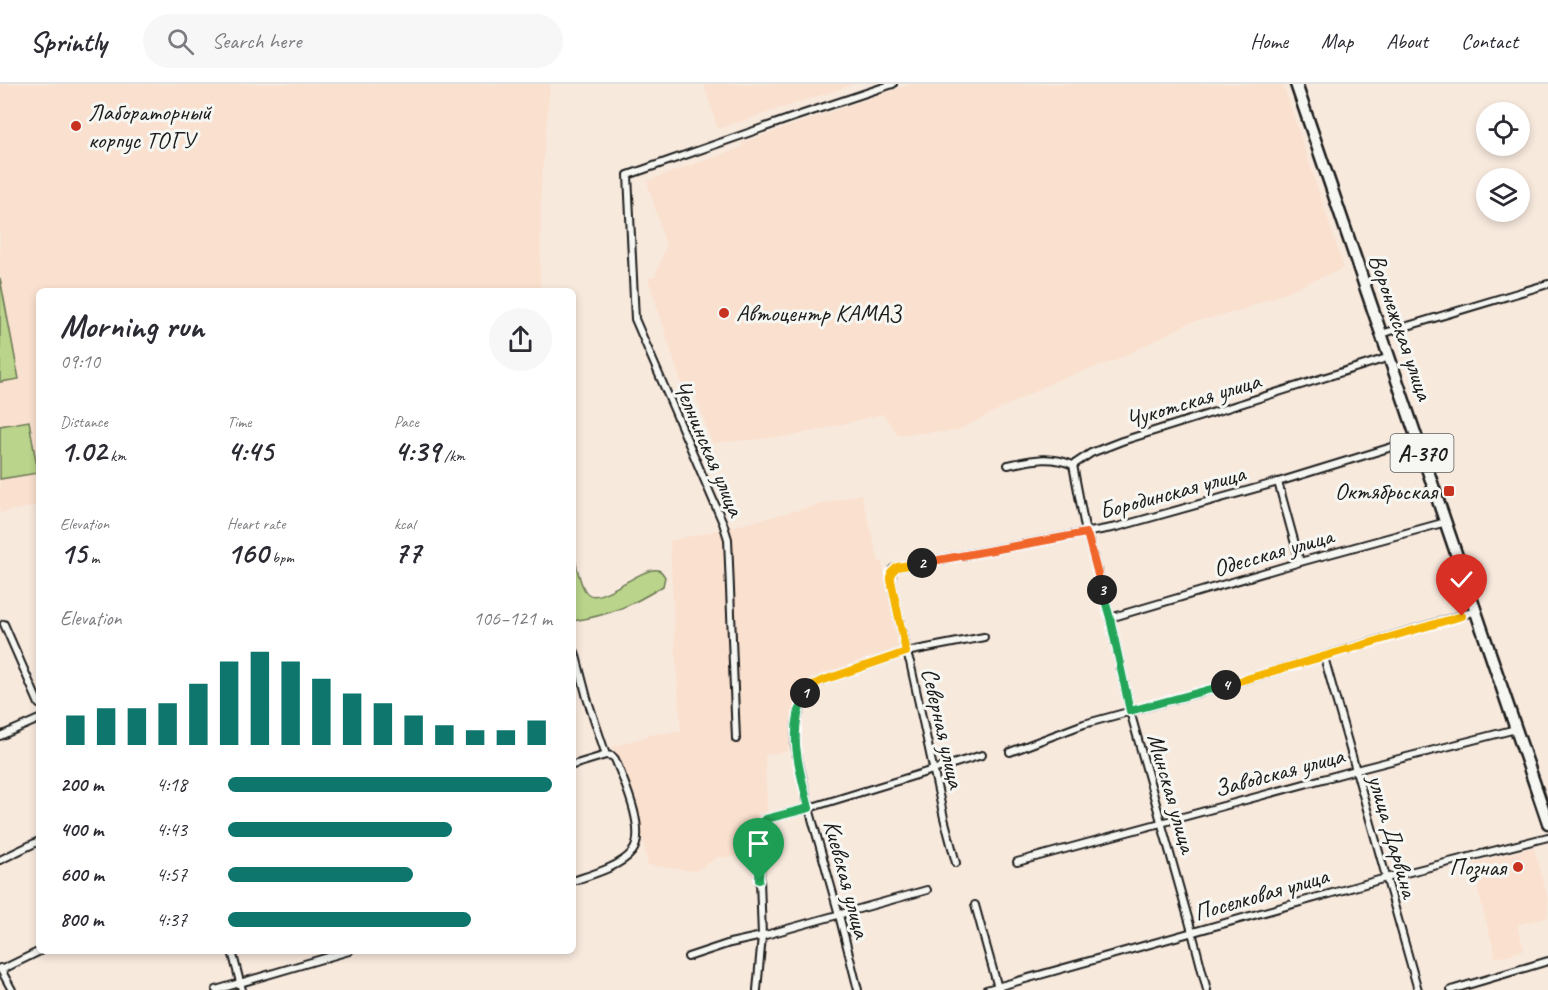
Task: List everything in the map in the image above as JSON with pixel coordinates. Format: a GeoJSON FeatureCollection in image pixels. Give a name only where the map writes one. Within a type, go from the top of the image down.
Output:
{"type":"FeatureCollection","features":[{"type":"Feature","properties":{"kind":"highway","name":"Воронежская улица"},"geometry":{"type":"LineString","coordinates":[[1296,84],[1548,823]]}},
{"type":"Feature","properties":{"kind":"street","name":"Челнинская улица"},"geometry":{"type":"LineString","coordinates":[[736,739],[728,539],[635,319],[628,175],[893,84]]}},
{"type":"Feature","properties":{"kind":"street"},"geometry":{"type":"LineString","coordinates":[[1381,334],[1548,284]]}},
{"type":"Feature","properties":{"kind":"street","name":"Чукотская улица"},"geometry":{"type":"LineString","coordinates":[[1073,465],[1091,453],[1122,441],[1390,357]]}},
{"type":"Feature","properties":{"kind":"street","name":"Бородинская улица"},"geometry":{"type":"LineString","coordinates":[[897,567],[1140,521],[1418,439]]}},
{"type":"Feature","properties":{"kind":"street"},"geometry":{"type":"LineString","coordinates":[[1008,465],[1047,458],[1060,459],[1073,465]]}},
{"type":"Feature","properties":{"kind":"street","name":"Минская улица"},"geometry":{"type":"LineString","coordinates":[[1073,465],[1086,533],[1110,618],[1130,711],[1207,990]]}},
{"type":"Feature","properties":{"kind":"street"},"geometry":{"type":"LineString","coordinates":[[1278,482],[1300,562]]}},
{"type":"Feature","properties":{"kind":"street","name":"Одесская улица"},"geometry":{"type":"LineString","coordinates":[[1110,618],[1446,522]]}},
{"type":"Feature","properties":{"kind":"street","name":"Северная улица"},"geometry":{"type":"LineString","coordinates":[[897,567],[891,573],[891,580],[956,863]]}},
{"type":"Feature","properties":{"kind":"street"},"geometry":{"type":"LineString","coordinates":[[1010,752],[1084,724],[1227,685],[1476,611]]}},
{"type":"Feature","properties":{"kind":"street"},"geometry":{"type":"LineString","coordinates":[[4,624],[36,697]]}},
{"type":"Feature","properties":{"kind":"street"},"geometry":{"type":"LineString","coordinates":[[906,652],[984,637]]}},
{"type":"Feature","properties":{"kind":"street","name":"Киевская улица"},"geometry":{"type":"LineString","coordinates":[[858,990],[809,808],[796,751],[795,734],[804,694],[813,685],[906,652]]}},
{"type":"Feature","properties":{"kind":"street"},"geometry":{"type":"LineString","coordinates":[[576,656],[606,755]]}},
{"type":"Feature","properties":{"kind":"street","name":"улица Дарвина"},"geometry":{"type":"LineString","coordinates":[[1324,657],[1418,990]]}},
{"type":"Feature","properties":{"kind":"street"},"geometry":{"type":"LineString","coordinates":[[0,736],[36,720]]}},
{"type":"Feature","properties":{"kind":"street","name":"Заводская улица"},"geometry":{"type":"LineString","coordinates":[[1017,862],[1517,729]]}},
{"type":"Feature","properties":{"kind":"street"},"geometry":{"type":"LineString","coordinates":[[576,764],[606,755],[615,759],[629,792],[637,837],[633,852],[622,860],[576,880]]}},
{"type":"Feature","properties":{"kind":"street"},"geometry":{"type":"LineString","coordinates":[[757,990],[762,936],[759,880],[763,821],[982,755]]}},
{"type":"Feature","properties":{"kind":"street","name":"Поселковая улица"},"geometry":{"type":"LineString","coordinates":[[986,990],[1386,878],[1548,837]]}},
{"type":"Feature","properties":{"kind":"street"},"geometry":{"type":"LineString","coordinates":[[0,860],[36,842]]}},
{"type":"Feature","properties":{"kind":"street"},"geometry":{"type":"LineString","coordinates":[[688,957],[730,943],[927,890]]}},
{"type":"Feature","properties":{"kind":"street"},"geometry":{"type":"LineString","coordinates":[[975,905],[998,988]]}},
{"type":"Feature","properties":{"kind":"street"},"geometry":{"type":"LineString","coordinates":[[12,990],[1,968],[36,953]]}},
{"type":"Feature","properties":{"kind":"street"},"geometry":{"type":"LineString","coordinates":[[233,954],[242,990]]}},
{"type":"Feature","properties":{"kind":"street"},"geometry":{"type":"LineString","coordinates":[[216,990],[338,954]]}},
{"type":"Feature","properties":{"kind":"street"},"geometry":{"type":"LineString","coordinates":[[1451,990],[1548,961]]}},
{"type":"Feature","properties":{"kind":"shaded area"},"geometry":{"type":"Polygon","coordinates":[[[0,84],[550,84],[541,188],[540,288],[36,288],[36,506],[0,513],[0,84]]]}},
{"type":"Feature","properties":{"kind":"shaded area"},"geometry":{"type":"Polygon","coordinates":[[[704,84],[855,84],[718,129],[704,84]]]}},
{"type":"Feature","properties":{"kind":"shaded area"},"geometry":{"type":"Polygon","coordinates":[[[911,84],[1283,84],[1344,268],[1239,311],[1189,323],[1114,361],[1057,380],[956,431],[898,434],[883,414],[793,436],[712,443],[696,395],[686,398],[648,278],[655,277],[666,245],[647,181],[743,147],[742,143],[911,84]]]}},
{"type":"Feature","properties":{"kind":"shaded area"},"geometry":{"type":"Polygon","coordinates":[[[861,494],[879,562],[882,562],[899,648],[809,679],[796,692],[788,751],[765,755],[767,812],[757,812],[758,851],[738,857],[718,857],[696,871],[648,865],[633,792],[617,754],[611,747],[655,734],[681,732],[670,541],[861,494]]]}},
{"type":"Feature","properties":{"kind":"shaded area"},"geometry":{"type":"Polygon","coordinates":[[[1534,847],[1548,899],[1548,917],[1517,925],[1524,950],[1496,958],[1471,864],[1534,847]]]}},
{"type":"Feature","properties":{"kind":"green space"},"geometry":{"type":"Polygon","coordinates":[[[0,278],[19,379],[0,382],[0,278]]]}},
{"type":"Feature","properties":{"kind":"green space"},"geometry":{"type":"Polygon","coordinates":[[[29,421],[36,473],[0,479],[0,426],[29,421]]]}},
{"type":"Feature","properties":{"kind":"green space"},"geometry":{"type":"Polygon","coordinates":[[[576,562],[585,591],[594,596],[612,590],[651,570],[658,570],[665,577],[663,586],[641,599],[598,616],[576,620],[576,562]]]}},
{"type":"Feature","properties":{"kind":"place","name":"Лабораторный корпус ТОГУ"},"geometry":{"type":"Point","coordinates":[76,126]}},
{"type":"Feature","properties":{"kind":"place","name":"Автоцентр КАМАЗ"},"geometry":{"type":"Point","coordinates":[724,313]}},
{"type":"Feature","properties":{"kind":"place","name":"Октябрьская"},"geometry":{"type":"Point","coordinates":[1449,491]}},
{"type":"Feature","properties":{"kind":"place","name":"Позная"},"geometry":{"type":"Point","coordinates":[1518,867]}},
{"type":"Feature","properties":{"kind":"route"},"geometry":{"type":"LineString","coordinates":[[759,880],[763,821],[809,808],[795,745],[795,734],[804,694],[821,681],[906,652],[891,580],[891,573],[897,567],[1086,533],[1110,618],[1130,711],[1462,616]]}}]}
